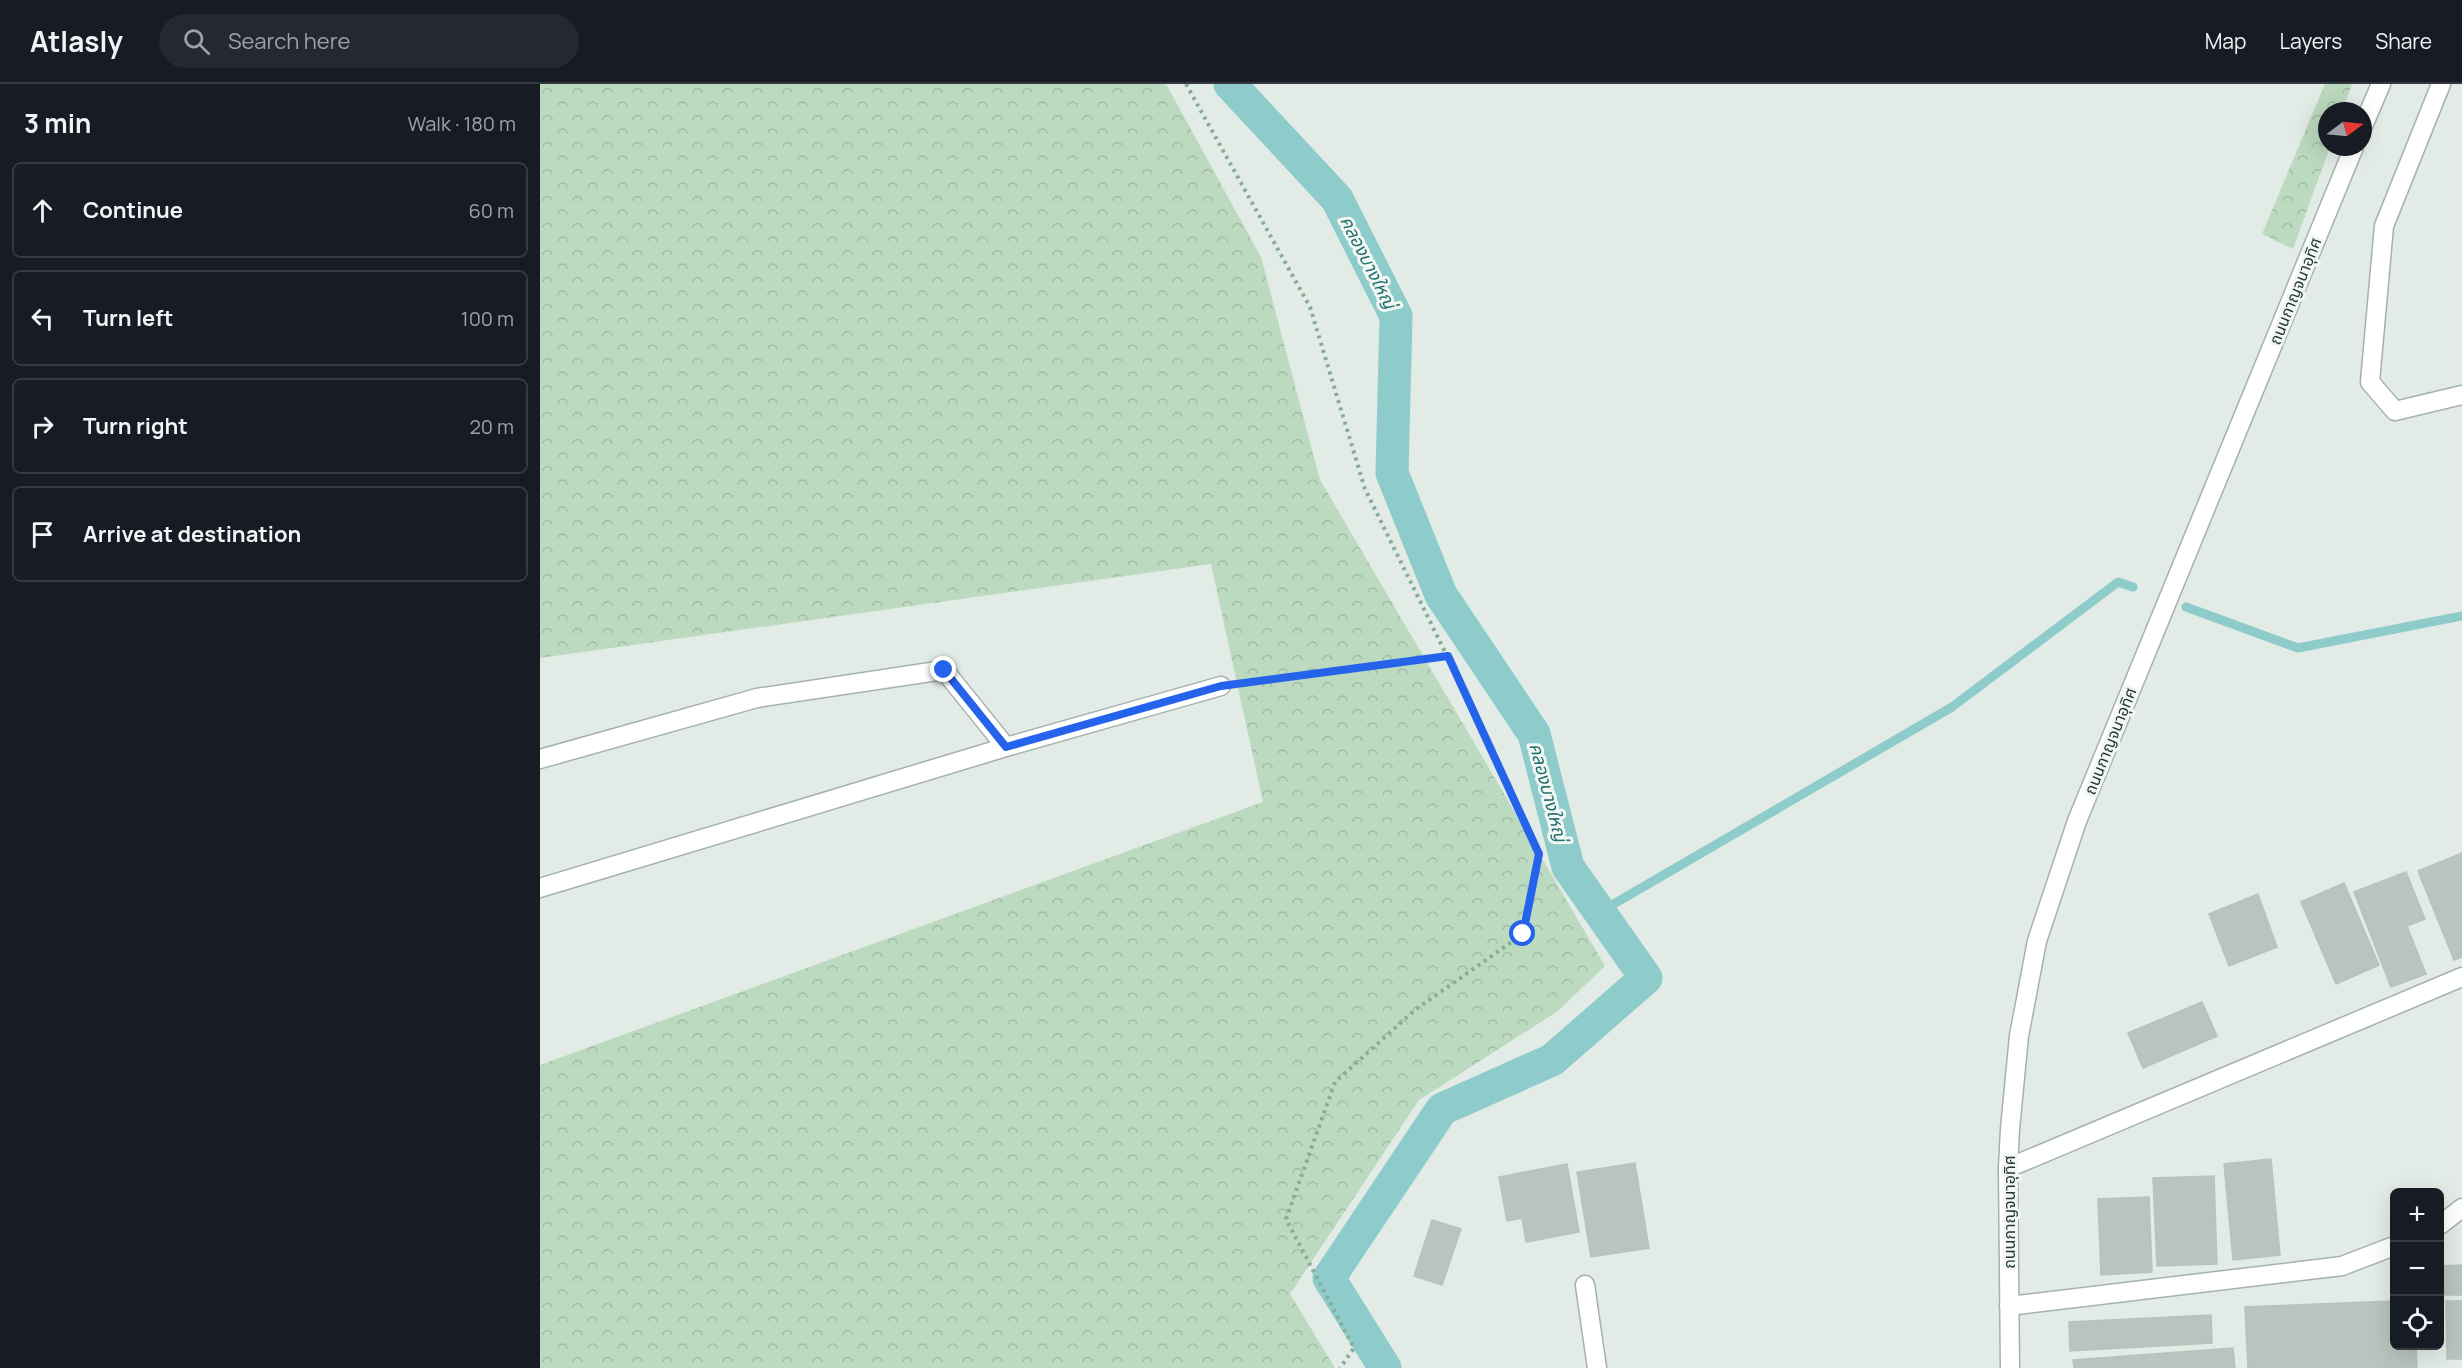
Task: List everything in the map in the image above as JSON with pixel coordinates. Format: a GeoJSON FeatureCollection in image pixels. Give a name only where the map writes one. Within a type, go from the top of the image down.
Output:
{"type":"FeatureCollection","features":[{"type":"Feature","properties":{"kind":"street"},"geometry":{"type":"LineString","coordinates":[[2372,105],[2381,84]]}},
{"type":"Feature","properties":{"kind":"street"},"geometry":{"type":"LineString","coordinates":[[2441,84],[2384,226],[2370,382],[2395,411],[2462,395]]}},
{"type":"Feature","properties":{"kind":"street","name":"ถนนกาญจนาอุทิศ"},"geometry":{"type":"LineString","coordinates":[[2010,1368],[2008,1168],[2019,1036],[2037,941],[2077,821],[2350,156]]}},
{"type":"Feature","properties":{"kind":"street"},"geometry":{"type":"LineString","coordinates":[[540,759],[757,699],[944,670],[1006,747]]}},
{"type":"Feature","properties":{"kind":"street"},"geometry":{"type":"LineString","coordinates":[[540,888],[1006,747],[1221,686]]}},
{"type":"Feature","properties":{"kind":"street"},"geometry":{"type":"LineString","coordinates":[[2008,1168],[2462,977]]}},
{"type":"Feature","properties":{"kind":"street"},"geometry":{"type":"LineString","coordinates":[[2444,1221],[2462,1208]]}},
{"type":"Feature","properties":{"kind":"street"},"geometry":{"type":"LineString","coordinates":[[2009,1306],[2342,1266],[2390,1248]]}},
{"type":"Feature","properties":{"kind":"street"},"geometry":{"type":"LineString","coordinates":[[1585,1285],[1597,1368]]}},
{"type":"Feature","properties":{"kind":"path"},"geometry":{"type":"LineString","coordinates":[[1186,84],[1310,307],[1365,489],[1448,656],[1539,854],[1523,934],[1414,1010],[1335,1082],[1287,1219],[1354,1348],[1340,1368]]}},
{"type":"Feature","properties":{"kind":"path"},"geometry":{"type":"LineString","coordinates":[[1221,686],[1448,656]]}},
{"type":"Feature","properties":{"kind":"green space"},"geometry":{"type":"Polygon","coordinates":[[[540,84],[1166,84],[1261,257],[1320,480],[1605,966],[1558,1011],[1419,1100],[1290,1294],[1335,1368],[540,1368],[540,1065],[1263,802],[1211,564],[540,658],[540,84]]]}},
{"type":"Feature","properties":{"kind":"green space"},"geometry":{"type":"Polygon","coordinates":[[[2325,84],[2352,84],[2345,102],[2318,102],[2318,156],[2327,156],[2293,249],[2262,234],[2325,84]]]}},
{"type":"Feature","properties":{"kind":"building"},"geometry":{"type":"Polygon","coordinates":[[[2462,853],[2462,957],[2454,960],[2418,871],[2462,853]]]}},
{"type":"Feature","properties":{"kind":"building"},"geometry":{"type":"Polygon","coordinates":[[[2406,872],[2425,919],[2407,926],[2426,974],[2391,987],[2354,892],[2406,872]]]}},
{"type":"Feature","properties":{"kind":"building"},"geometry":{"type":"Polygon","coordinates":[[[2344,883],[2379,965],[2336,984],[2301,902],[2344,883]]]}},
{"type":"Feature","properties":{"kind":"building"},"geometry":{"type":"Polygon","coordinates":[[[2258,894],[2277,947],[2229,966],[2209,914],[2258,894]]]}},
{"type":"Feature","properties":{"kind":"building"},"geometry":{"type":"Polygon","coordinates":[[[2202,1002],[2217,1036],[2143,1068],[2128,1033],[2202,1002]]]}},
{"type":"Feature","properties":{"kind":"building"},"geometry":{"type":"Polygon","coordinates":[[[2271,1159],[2280,1255],[2233,1260],[2224,1164],[2271,1159]]]}},
{"type":"Feature","properties":{"kind":"building"},"geometry":{"type":"Polygon","coordinates":[[[1635,1163],[1649,1248],[1591,1257],[1577,1172],[1635,1163]]]}},
{"type":"Feature","properties":{"kind":"building"},"geometry":{"type":"Polygon","coordinates":[[[1567,1164],[1579,1232],[1526,1242],[1522,1218],[1507,1221],[1499,1177],[1567,1164]]]}},
{"type":"Feature","properties":{"kind":"building"},"geometry":{"type":"Polygon","coordinates":[[[2214,1176],[2217,1264],[2157,1266],[2153,1178],[2214,1176]]]}},
{"type":"Feature","properties":{"kind":"building"},"geometry":{"type":"Polygon","coordinates":[[[2149,1197],[2152,1272],[2101,1275],[2098,1199],[2149,1197]]]}},
{"type":"Feature","properties":{"kind":"building"},"geometry":{"type":"Polygon","coordinates":[[[1432,1220],[1461,1229],[1442,1285],[1414,1276],[1432,1220]]]}},
{"type":"Feature","properties":{"kind":"building"},"geometry":{"type":"Polygon","coordinates":[[[2462,1265],[2462,1295],[2444,1295],[2444,1266],[2462,1265]]]}},
{"type":"Feature","properties":{"kind":"building"},"geometry":{"type":"Polygon","coordinates":[[[2390,1301],[2390,1350],[2416,1350],[2417,1368],[2248,1368],[2245,1307],[2390,1301]]]}},
{"type":"Feature","properties":{"kind":"building"},"geometry":{"type":"Polygon","coordinates":[[[2446,1301],[2462,1301],[2462,1359],[2447,1359],[2446,1301]]]}},
{"type":"Feature","properties":{"kind":"building"},"geometry":{"type":"Polygon","coordinates":[[[2211,1315],[2212,1343],[2070,1351],[2069,1322],[2211,1315]]]}},
{"type":"Feature","properties":{"kind":"building"},"geometry":{"type":"Polygon","coordinates":[[[2233,1348],[2235,1368],[2074,1368],[2073,1360],[2233,1348]]]}},
{"type":"Feature","properties":{"kind":"waterway","name":"คลองบางใหญ่"},"geometry":{"type":"LineString","coordinates":[[1230,84],[1337,199],[1396,316],[1392,473],[1441,595],[1534,734],[1568,867],[1646,978],[1552,1060],[1442,1109],[1329,1278],[1385,1368]]}},
{"type":"Feature","properties":{"kind":"waterway"},"geometry":{"type":"LineString","coordinates":[[1600,912],[1952,707],[2118,582],[2133,587]]}},
{"type":"Feature","properties":{"kind":"waterway"},"geometry":{"type":"LineString","coordinates":[[2186,607],[2298,648],[2462,616]]}},
{"type":"Feature","properties":{"kind":"route"},"geometry":{"type":"LineString","coordinates":[[944,670],[1006,747],[1221,686],[1448,656],[1539,854],[1523,934]]}}]}
